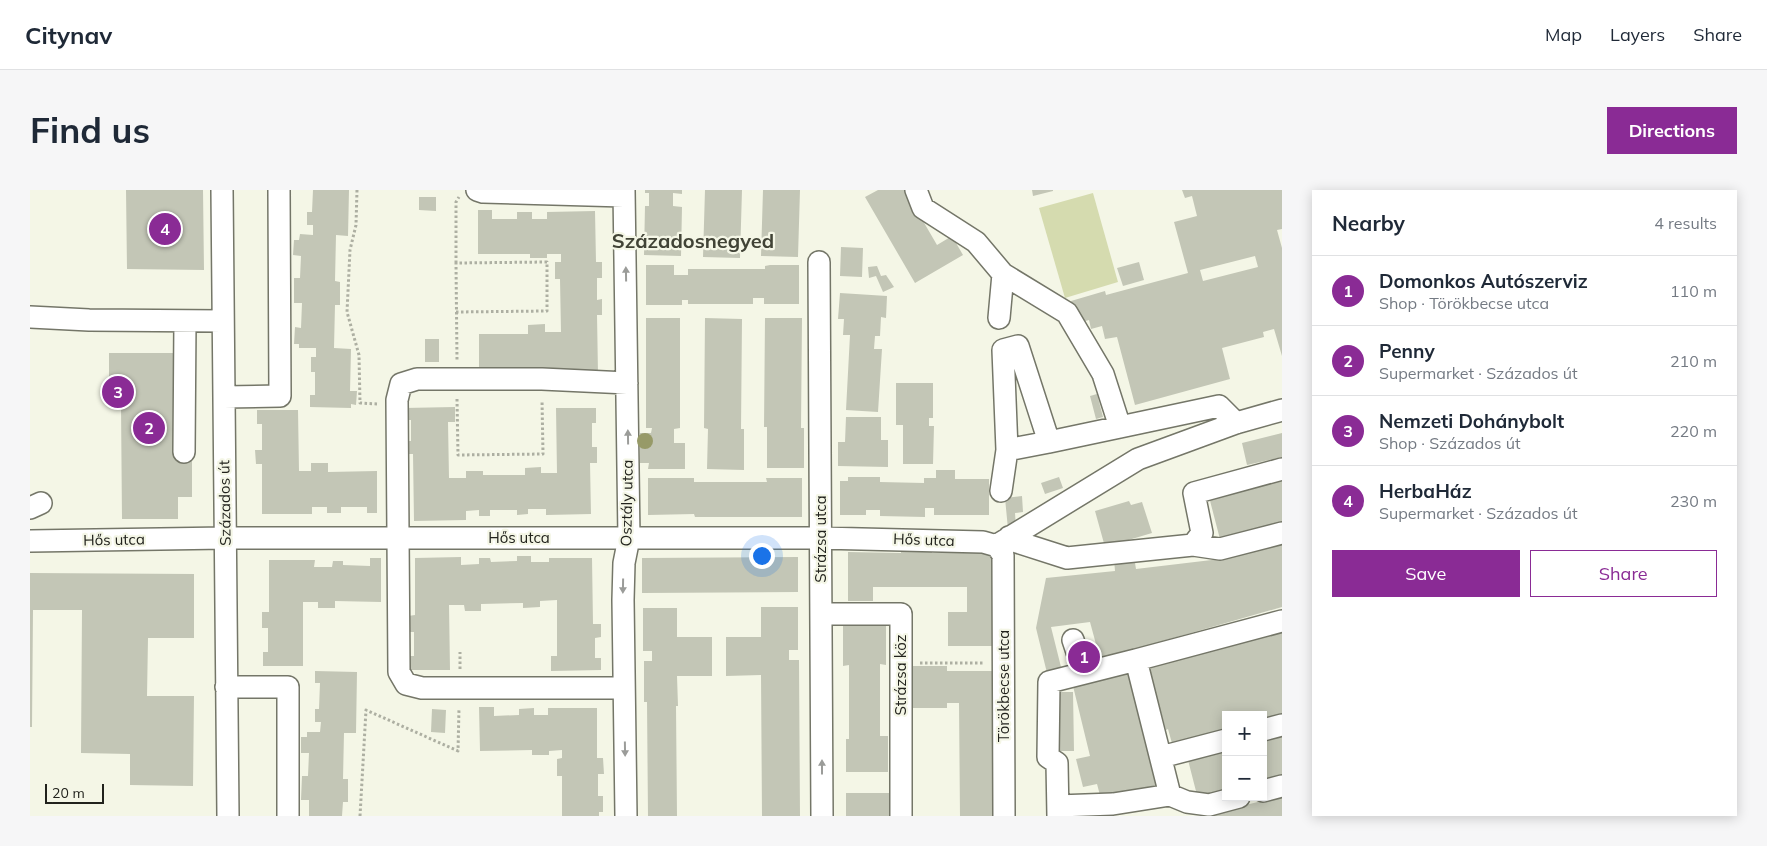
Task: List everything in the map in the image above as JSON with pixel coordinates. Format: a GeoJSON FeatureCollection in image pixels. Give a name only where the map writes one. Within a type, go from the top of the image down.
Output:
{"type":"FeatureCollection","features":[{"type":"Feature","properties":{"kind":"street","name":"Százados út"},"geometry":{"type":"LineString","coordinates":[[222,190],[228,816]]}},
{"type":"Feature","properties":{"kind":"street"},"geometry":{"type":"LineString","coordinates":[[224,397],[280,396],[279,190]]}},
{"type":"Feature","properties":{"kind":"street"},"geometry":{"type":"LineString","coordinates":[[477,190],[484,192],[624,193]]}},
{"type":"Feature","properties":{"kind":"street"},"geometry":{"type":"LineString","coordinates":[[916,190],[923,208],[976,242],[1003,274],[1067,313],[1103,374],[1120,427]]}},
{"type":"Feature","properties":{"kind":"street","name":"Osztály utca"},"geometry":{"type":"LineString","coordinates":[[624,193],[629,538],[624,563],[626,816]]}},
{"type":"Feature","properties":{"kind":"street","name":"Strázsa utca"},"geometry":{"type":"LineString","coordinates":[[819,262],[822,816]]}},
{"type":"Feature","properties":{"kind":"street"},"geometry":{"type":"LineString","coordinates":[[999,318],[1003,274]]}},
{"type":"Feature","properties":{"kind":"street"},"geometry":{"type":"LineString","coordinates":[[30,317],[89,320],[223,321]]}},
{"type":"Feature","properties":{"kind":"street"},"geometry":{"type":"LineString","coordinates":[[184,452],[185,321]]}},
{"type":"Feature","properties":{"kind":"street"},"geometry":{"type":"LineString","coordinates":[[1001,491],[1008,450],[1003,350],[1018,346],[1049,442]]}},
{"type":"Feature","properties":{"kind":"street"},"geometry":{"type":"LineString","coordinates":[[624,688],[422,688],[406,684],[399,672],[397,406],[401,384],[417,380],[542,379],[627,383]]}},
{"type":"Feature","properties":{"kind":"street"},"geometry":{"type":"LineString","coordinates":[[1008,450],[1219,406],[1236,423]]}},
{"type":"Feature","properties":{"kind":"street"},"geometry":{"type":"LineString","coordinates":[[1003,546],[1138,459],[1236,423],[1282,410]]}},
{"type":"Feature","properties":{"kind":"street"},"geometry":{"type":"LineString","coordinates":[[1193,545],[1202,532],[1194,492],[1282,469]]}},
{"type":"Feature","properties":{"kind":"street","name":"Hős utca"},"geometry":{"type":"LineString","coordinates":[[30,541],[225,538],[821,538],[983,542],[1003,546],[1017,542],[1066,558],[1193,545],[1220,549],[1282,533]]}},
{"type":"Feature","properties":{"kind":"street","name":"Törökbecse utca"},"geometry":{"type":"LineString","coordinates":[[1003,546],[1004,816]]}},
{"type":"Feature","properties":{"kind":"street","name":"Strázsa köz"},"geometry":{"type":"LineString","coordinates":[[821,614],[900,614],[901,816]]}},
{"type":"Feature","properties":{"kind":"street"},"geometry":{"type":"LineString","coordinates":[[1224,801],[1209,805],[1188,802],[1170,795],[1058,811],[1057,763],[1048,757],[1049,682],[1282,621]]}},
{"type":"Feature","properties":{"kind":"street"},"geometry":{"type":"LineString","coordinates":[[1073,640],[1084,673]]}},
{"type":"Feature","properties":{"kind":"street"},"geometry":{"type":"LineString","coordinates":[[1136,660],[1170,795]]}},
{"type":"Feature","properties":{"kind":"street"},"geometry":{"type":"LineString","coordinates":[[226,688],[288,687],[288,816]]}},
{"type":"Feature","properties":{"kind":"street"},"geometry":{"type":"LineString","coordinates":[[1267,729],[1282,725]]}},
{"type":"Feature","properties":{"kind":"street"},"geometry":{"type":"LineString","coordinates":[[1161,758],[1222,741]]}},
{"type":"Feature","properties":{"kind":"street"},"geometry":{"type":"LineString","coordinates":[[1267,790],[1282,786]]}},
{"type":"Feature","properties":{"kind":"path"},"geometry":{"type":"LineString","coordinates":[[357,190],[356,225],[350,250],[347,312],[359,355],[360,403],[397,406]]}},
{"type":"Feature","properties":{"kind":"path"},"geometry":{"type":"LineString","coordinates":[[464,190],[456,202],[458,455],[543,454],[542,379]]}},
{"type":"Feature","properties":{"kind":"path"},"geometry":{"type":"LineString","coordinates":[[456,263],[547,262],[547,311],[456,312]]}},
{"type":"Feature","properties":{"kind":"path"},"geometry":{"type":"LineString","coordinates":[[360,816],[366,710],[458,750],[460,652]]}},
{"type":"Feature","properties":{"kind":"path"},"geometry":{"type":"LineString","coordinates":[[901,664],[1004,663]]}},
{"type":"Feature","properties":{"kind":"green space"},"geometry":{"type":"Polygon","coordinates":[[[1093,193],[1118,282],[1065,298],[1039,208],[1093,193]]]}},
{"type":"Feature","properties":{"kind":"building"},"geometry":{"type":"Polygon","coordinates":[[[126,190],[203,190],[204,270],[127,269],[126,190]]]}},
{"type":"Feature","properties":{"kind":"building"},"geometry":{"type":"Polygon","coordinates":[[[313,190],[349,190],[348,236],[336,235],[335,281],[340,282],[340,305],[335,305],[334,348],[351,349],[350,391],[357,391],[356,405],[351,404],[351,408],[310,407],[310,395],[315,395],[315,372],[311,372],[311,357],[316,357],[316,348],[299,348],[299,344],[294,344],[295,327],[301,328],[302,303],[294,303],[294,278],[300,278],[301,256],[293,255],[294,240],[299,240],[300,234],[313,235],[313,225],[307,225],[307,212],[312,212],[313,190]]]}},
{"type":"Feature","properties":{"kind":"building"},"geometry":{"type":"Polygon","coordinates":[[[645,190],[682,190],[682,194],[673,193],[673,206],[682,207],[681,256],[644,255],[645,206],[649,206],[649,193],[645,193],[645,190]]]}},
{"type":"Feature","properties":{"kind":"building"},"geometry":{"type":"Polygon","coordinates":[[[705,190],[742,190],[740,258],[703,257],[705,190]]]}},
{"type":"Feature","properties":{"kind":"building"},"geometry":{"type":"Polygon","coordinates":[[[763,190],[800,190],[798,257],[761,256],[763,190]]]}},
{"type":"Feature","properties":{"kind":"building"},"geometry":{"type":"Polygon","coordinates":[[[878,190],[905,190],[937,245],[952,236],[963,255],[915,283],[865,197],[878,190]]]}},
{"type":"Feature","properties":{"kind":"building"},"geometry":{"type":"Polygon","coordinates":[[[1032,190],[1053,190],[1053,191],[1033,196],[1032,190]]]}},
{"type":"Feature","properties":{"kind":"building"},"geometry":{"type":"Polygon","coordinates":[[[1182,190],[1282,190],[1282,229],[1277,230],[1282,248],[1282,356],[1274,329],[1263,332],[1264,337],[1222,348],[1230,379],[1135,405],[1117,337],[1105,339],[1102,326],[1091,329],[1089,320],[1082,322],[1079,312],[1074,314],[1071,301],[1105,291],[1106,295],[1188,273],[1174,222],[1197,216],[1192,196],[1185,198],[1182,190]],[[1255,256],[1200,270],[1203,281],[1258,267],[1255,256]]]}},
{"type":"Feature","properties":{"kind":"building"},"geometry":{"type":"Polygon","coordinates":[[[419,197],[436,197],[436,211],[419,210],[419,197]]]}},
{"type":"Feature","properties":{"kind":"building"},"geometry":{"type":"Polygon","coordinates":[[[478,210],[492,210],[492,219],[517,219],[517,212],[532,212],[532,219],[547,219],[547,212],[595,211],[596,262],[602,262],[602,278],[597,278],[597,300],[602,299],[602,315],[597,315],[598,374],[549,375],[549,368],[536,368],[536,373],[479,375],[479,334],[528,334],[528,325],[545,324],[545,332],[561,332],[560,279],[555,279],[555,262],[561,262],[561,254],[547,254],[547,258],[530,258],[530,254],[478,254],[478,210]]]}},
{"type":"Feature","properties":{"kind":"building"},"geometry":{"type":"Polygon","coordinates":[[[841,247],[863,248],[862,277],[840,276],[841,247]]]}},
{"type":"Feature","properties":{"kind":"building"},"geometry":{"type":"Polygon","coordinates":[[[1139,262],[1144,280],[1123,286],[1117,268],[1139,262]]]}},
{"type":"Feature","properties":{"kind":"building"},"geometry":{"type":"Polygon","coordinates":[[[646,265],[674,265],[674,275],[688,275],[688,269],[765,269],[765,266],[770,265],[799,265],[799,304],[764,304],[764,298],[753,298],[753,304],[688,304],[688,300],[682,300],[682,305],[646,305],[646,265]]]}},
{"type":"Feature","properties":{"kind":"building"},"geometry":{"type":"Polygon","coordinates":[[[877,266],[881,276],[886,275],[894,287],[883,292],[876,276],[869,278],[868,267],[877,266]]]}},
{"type":"Feature","properties":{"kind":"building"},"geometry":{"type":"Polygon","coordinates":[[[840,293],[887,296],[886,318],[881,317],[880,336],[875,336],[874,349],[882,349],[878,412],[846,410],[850,335],[843,335],[844,319],[838,319],[840,293]]]}},
{"type":"Feature","properties":{"kind":"building"},"geometry":{"type":"Polygon","coordinates":[[[646,318],[680,318],[680,428],[674,429],[674,443],[685,443],[685,469],[648,469],[649,463],[640,463],[640,433],[651,433],[652,428],[646,428],[646,318]]]}},
{"type":"Feature","properties":{"kind":"building"},"geometry":{"type":"Polygon","coordinates":[[[705,318],[742,319],[741,429],[744,429],[744,470],[707,469],[708,429],[704,428],[705,318]]]}},
{"type":"Feature","properties":{"kind":"building"},"geometry":{"type":"Polygon","coordinates":[[[765,318],[802,318],[801,428],[804,428],[804,468],[767,468],[767,427],[764,427],[765,318]]]}},
{"type":"Feature","properties":{"kind":"building"},"geometry":{"type":"Polygon","coordinates":[[[425,339],[439,339],[439,362],[425,362],[425,339]]]}},
{"type":"Feature","properties":{"kind":"building"},"geometry":{"type":"Polygon","coordinates":[[[109,353],[176,353],[192,452],[192,497],[178,497],[178,519],[122,519],[121,405],[109,405],[109,353]]]}},
{"type":"Feature","properties":{"kind":"building"},"geometry":{"type":"Polygon","coordinates":[[[896,383],[933,383],[933,418],[929,418],[929,426],[934,426],[933,464],[903,464],[903,425],[896,425],[896,383]]]}},
{"type":"Feature","properties":{"kind":"building"},"geometry":{"type":"Polygon","coordinates":[[[1097,394],[1103,417],[1096,419],[1090,396],[1097,394]]]}},
{"type":"Feature","properties":{"kind":"building"},"geometry":{"type":"Polygon","coordinates":[[[455,407],[455,422],[448,422],[449,478],[466,478],[466,471],[483,471],[483,475],[525,475],[525,468],[541,467],[541,473],[557,473],[556,408],[596,408],[596,423],[592,423],[592,447],[597,447],[597,463],[590,463],[591,514],[546,515],[546,509],[528,509],[528,514],[517,515],[517,510],[490,510],[490,516],[479,516],[479,510],[466,511],[466,520],[414,521],[413,454],[405,454],[405,441],[411,441],[411,420],[404,420],[404,408],[455,407]]]}},
{"type":"Feature","properties":{"kind":"building"},"geometry":{"type":"Polygon","coordinates":[[[257,410],[298,410],[299,471],[311,471],[311,463],[328,463],[328,472],[377,471],[377,513],[367,513],[367,507],[341,507],[341,513],[327,513],[327,507],[312,507],[312,514],[262,514],[262,464],[256,464],[255,450],[262,450],[262,424],[257,424],[257,410]]]}},
{"type":"Feature","properties":{"kind":"building"},"geometry":{"type":"Polygon","coordinates":[[[846,417],[881,417],[881,440],[888,440],[888,467],[838,466],[838,442],[845,442],[846,417]]]}},
{"type":"Feature","properties":{"kind":"building"},"geometry":{"type":"Polygon","coordinates":[[[1282,433],[1282,457],[1247,465],[1242,443],[1282,433]]]}},
{"type":"Feature","properties":{"kind":"building"},"geometry":{"type":"Polygon","coordinates":[[[936,470],[955,470],[955,479],[989,479],[989,515],[934,515],[934,508],[925,508],[925,517],[880,516],[880,510],[866,510],[866,515],[840,515],[840,481],[848,481],[848,477],[880,477],[880,482],[924,483],[924,478],[936,478],[936,470]]]}},
{"type":"Feature","properties":{"kind":"building"},"geometry":{"type":"Polygon","coordinates":[[[1282,474],[1282,527],[1221,543],[1208,493],[1282,474]]]}},
{"type":"Feature","properties":{"kind":"building"},"geometry":{"type":"Polygon","coordinates":[[[1059,477],[1063,488],[1045,494],[1041,483],[1059,477]]]}},
{"type":"Feature","properties":{"kind":"building"},"geometry":{"type":"Polygon","coordinates":[[[648,478],[694,478],[694,482],[767,482],[766,478],[802,478],[802,517],[695,517],[694,514],[648,515],[648,478]]]}},
{"type":"Feature","properties":{"kind":"building"},"geometry":{"type":"Polygon","coordinates":[[[1022,496],[1023,512],[1015,513],[1016,528],[1008,529],[1005,498],[1022,496]]]}},
{"type":"Feature","properties":{"kind":"building"},"geometry":{"type":"Polygon","coordinates":[[[1129,501],[1131,505],[1142,502],[1152,533],[1105,547],[1095,511],[1129,501]]]}},
{"type":"Feature","properties":{"kind":"building"},"geometry":{"type":"Polygon","coordinates":[[[1282,543],[1282,607],[1100,659],[1090,622],[1051,627],[1062,671],[1047,673],[1036,628],[1046,578],[1115,571],[1114,559],[1134,557],[1136,569],[1220,559],[1282,543]]]}},
{"type":"Feature","properties":{"kind":"building"},"geometry":{"type":"Polygon","coordinates":[[[901,548],[932,548],[932,553],[994,553],[994,646],[948,646],[948,612],[967,612],[967,587],[873,587],[873,601],[848,601],[848,552],[901,553],[901,548]]]}},
{"type":"Feature","properties":{"kind":"building"},"geometry":{"type":"Polygon","coordinates":[[[517,556],[531,556],[531,562],[549,562],[549,558],[592,558],[593,624],[601,624],[601,637],[595,638],[595,658],[601,658],[601,670],[551,671],[551,656],[557,656],[557,600],[540,601],[540,607],[523,608],[523,603],[481,604],[481,611],[465,611],[464,605],[449,605],[450,670],[410,670],[410,656],[414,656],[414,632],[409,632],[408,616],[415,615],[415,558],[461,557],[461,565],[479,564],[479,558],[490,558],[491,562],[517,561],[517,556]]]}},
{"type":"Feature","properties":{"kind":"building"},"geometry":{"type":"Polygon","coordinates":[[[798,557],[798,592],[642,593],[642,558],[798,557]]]}},
{"type":"Feature","properties":{"kind":"building"},"geometry":{"type":"Polygon","coordinates":[[[370,558],[381,558],[381,602],[335,601],[335,608],[318,608],[318,602],[303,602],[303,666],[263,666],[263,652],[268,652],[268,628],[262,628],[262,612],[269,612],[269,560],[315,560],[314,567],[332,567],[333,561],[343,561],[343,565],[370,566],[370,558]]]}},
{"type":"Feature","properties":{"kind":"building"},"geometry":{"type":"Polygon","coordinates":[[[30,573],[194,574],[194,638],[148,638],[147,696],[194,696],[193,786],[130,785],[130,754],[81,753],[82,610],[33,610],[32,727],[30,727],[30,573]]]}},
{"type":"Feature","properties":{"kind":"building"},"geometry":{"type":"Polygon","coordinates":[[[761,607],[798,607],[798,650],[789,650],[789,660],[799,660],[800,816],[762,816],[761,675],[726,676],[726,637],[761,637],[761,607]]]}},
{"type":"Feature","properties":{"kind":"building"},"geometry":{"type":"Polygon","coordinates":[[[643,608],[677,608],[677,637],[712,637],[712,676],[677,676],[677,816],[648,816],[647,702],[644,702],[644,661],[652,661],[652,651],[643,651],[643,608]]]}},
{"type":"Feature","properties":{"kind":"building"},"geometry":{"type":"Polygon","coordinates":[[[843,624],[886,624],[886,665],[880,664],[880,736],[888,736],[888,772],[846,772],[846,739],[849,739],[849,665],[843,666],[843,624]]]}},
{"type":"Feature","properties":{"kind":"building"},"geometry":{"type":"Polygon","coordinates":[[[1282,629],[1282,721],[1267,725],[1267,711],[1222,711],[1222,737],[1173,747],[1168,729],[1166,730],[1148,666],[1282,629]]]}},
{"type":"Feature","properties":{"kind":"building"},"geometry":{"type":"Polygon","coordinates":[[[912,666],[947,666],[947,671],[993,671],[993,816],[960,816],[959,703],[947,703],[947,708],[912,708],[912,666]]]}},
{"type":"Feature","properties":{"kind":"building"},"geometry":{"type":"Polygon","coordinates":[[[315,671],[357,672],[356,733],[344,733],[343,779],[348,779],[348,802],[343,802],[342,816],[309,816],[309,800],[301,800],[302,776],[308,776],[309,753],[301,753],[301,737],[307,737],[307,732],[320,732],[321,722],[315,722],[315,709],[319,709],[320,683],[315,683],[315,671]]]}},
{"type":"Feature","properties":{"kind":"building"},"geometry":{"type":"Polygon","coordinates":[[[1129,673],[1156,785],[1101,799],[1097,784],[1083,787],[1076,759],[1090,756],[1073,686],[1129,673]]]}},
{"type":"Feature","properties":{"kind":"building"},"geometry":{"type":"Polygon","coordinates":[[[1057,692],[1073,692],[1074,751],[1058,751],[1057,692]]]}},
{"type":"Feature","properties":{"kind":"building"},"geometry":{"type":"Polygon","coordinates":[[[479,707],[494,707],[494,716],[519,715],[519,709],[534,708],[534,715],[548,715],[548,708],[597,708],[597,758],[603,758],[604,774],[598,774],[598,796],[603,796],[603,812],[599,812],[599,816],[562,816],[562,776],[557,776],[557,759],[562,758],[562,750],[549,751],[549,755],[532,755],[532,750],[480,751],[479,707]]]}},
{"type":"Feature","properties":{"kind":"building"},"geometry":{"type":"Polygon","coordinates":[[[432,709],[446,710],[445,733],[431,732],[432,709]]]}},
{"type":"Feature","properties":{"kind":"building"},"geometry":{"type":"Polygon","coordinates":[[[1282,737],[1282,779],[1267,782],[1267,756],[1267,740],[1282,737]]]}},
{"type":"Feature","properties":{"kind":"building"},"geometry":{"type":"Polygon","coordinates":[[[1222,752],[1222,794],[1198,799],[1188,760],[1222,752]]]}},
{"type":"Feature","properties":{"kind":"building"},"geometry":{"type":"Polygon","coordinates":[[[846,793],[889,793],[889,816],[846,816],[846,793]]]}},
{"type":"Feature","properties":{"kind":"building"},"geometry":{"type":"Polygon","coordinates":[[[1282,796],[1282,816],[1214,816],[1213,813],[1267,801],[1282,796]]]}},
{"type":"Feature","properties":{"kind":"place","name":"HerbaHáz"},"geometry":{"type":"Point","coordinates":[165,229]}},
{"type":"Feature","properties":{"kind":"place","name":"Nemzeti Dohánybolt"},"geometry":{"type":"Point","coordinates":[118,392]}},
{"type":"Feature","properties":{"kind":"place","name":"Penny"},"geometry":{"type":"Point","coordinates":[149,428]}},
{"type":"Feature","properties":{"kind":"place","name":"Domonkos Autószerviz"},"geometry":{"type":"Point","coordinates":[1084,657]}},
{"type":"Feature","properties":{"kind":"district","name":"Századosnegyed"},"geometry":{"type":"Point","coordinates":[693,241]}}]}
